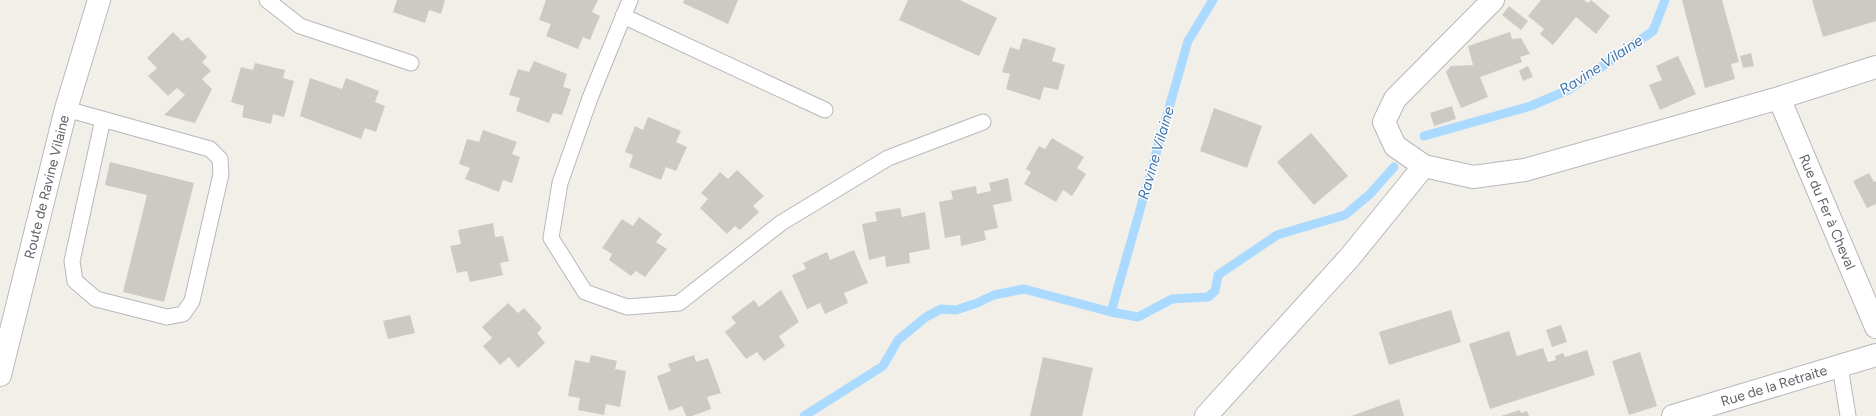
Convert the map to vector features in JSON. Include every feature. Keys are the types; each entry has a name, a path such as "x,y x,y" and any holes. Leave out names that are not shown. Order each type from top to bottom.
{"street":[{"name":"Route de Ravine Vilaine","path":"0,375 4,342 66,109 99,0"},
{"path":"1493,0 1395,99 1384,122 1394,146 1424,166 1473,178 1525,170 1779,98 1876,67"},
{"name":"Rue du Fer à Cheval","path":"1779,98 1876,327"},
{"path":"1206,416 1350,257 1424,166"},
{"name":"Rue de la Retraite","path":"1673,416 1876,355"}],"lane":[{"path":"267,0 300,26 411,63"},
{"path":"630,0 590,98 560,183 551,238 585,292 627,308 679,303 781,223 888,158 983,122"},
{"path":"623,16 825,110"},
{"path":"66,109 103,119 210,149 220,160 221,174 192,301 183,314 167,317 96,299 76,281 72,261 103,119"},
{"path":"1840,366 1848,416"}],"building":[{"path":"397,0 445,0 441,14 429,10 425,23 393,12"},
{"path":"546,0 598,0 592,12 600,16 590,40 583,37 578,49 546,36 551,24 539,20"},
{"path":"684,0 738,0 728,24 683,3"},
{"path":"908,0 960,0 997,18 979,56 899,20"},
{"path":"1541,0 1584,0 1588,3 1591,0 1610,16 1596,34 1576,17 1553,45 1540,34 1544,29 1528,16"},
{"path":"1682,0 1722,0 1739,62 1731,64 1735,79 1705,88"},
{"path":"1812,0 1876,0 1876,21 1823,37"},
{"path":"1509,6 1528,21 1521,30 1502,15"},
{"path":"173,32 182,41 188,37 207,57 202,62 211,71 202,79 212,89 195,123 164,115 185,95 177,88 168,96 148,76 157,68 147,58"},
{"path":"1510,32 1512,39 1521,38 1530,54 1520,57 1522,62 1480,77 1488,97 1461,108 1446,72 1451,66 1473,65 1468,46"},
{"path":"1023,38 1056,48 1052,61 1065,65 1058,90 1044,87 1040,100 1006,89 1010,74 1002,72 1010,47 1019,50"},
{"path":"1751,53 1754,66 1743,68 1740,56"},
{"path":"1678,56 1696,94 1660,110 1649,85 1662,80 1656,66"},
{"path":"534,61 567,74 563,87 571,89 562,115 553,113 549,123 516,111 520,98 509,95 518,69 529,72"},
{"path":"255,63 285,70 283,78 294,81 284,117 273,114 271,124 242,117 244,106 231,102 241,67 253,70"},
{"path":"1528,66 1533,77 1523,81 1519,71"},
{"path":"310,78 342,89 346,78 379,91 375,102 385,106 376,132 365,128 361,139 300,116"},
{"path":"1452,106 1456,119 1434,126 1430,113"},
{"path":"1214,108 1262,126 1247,168 1200,151"},
{"path":"648,117 681,131 676,142 687,147 676,171 666,167 661,180 629,167 633,155 625,152 635,126 643,130"},
{"path":"483,130 517,142 512,154 520,157 512,183 503,180 499,192 465,179 470,168 459,164 467,139 479,142"},
{"path":"1311,133 1348,176 1314,205 1277,162"},
{"path":"1052,138 1084,157 1077,168 1086,174 1072,196 1063,190 1056,202 1024,184 1031,172 1026,169 1039,146 1045,149"},
{"path":"110,162 194,183 164,302 123,292 147,195 105,185"},
{"path":"737,170 764,196 753,206 759,212 740,230 735,226 727,234 700,208 708,199 701,193 720,172 728,179"},
{"path":"1869,173 1874,182 1876,181 1876,204 1867,208 1853,181"},
{"path":"1008,178 1012,201 993,205 998,228 984,231 986,240 961,246 960,235 945,238 939,202 953,199 951,191 976,186 977,194 991,191 989,183"},
{"path":"900,208 902,217 925,212 930,249 909,253 910,263 886,267 885,256 869,260 862,224 877,221 875,212"},
{"path":"639,217 662,234 656,242 667,249 645,277 636,271 631,276 609,260 612,254 602,248 622,219 633,226"},
{"path":"493,223 495,237 503,236 509,261 500,263 503,275 470,282 467,271 457,273 450,246 461,244 458,230"},
{"path":"854,250 868,283 844,293 848,303 825,314 820,303 807,309 792,275 806,269 803,263 827,252 830,260"},
{"path":"781,290 799,322 779,336 785,346 764,361 757,352 746,359 725,332 736,323 731,317 754,300 759,307"},
{"path":"508,303 518,313 524,308 542,328 537,333 545,343 518,368 509,357 500,365 483,346 492,338 482,327"},
{"path":"1451,310 1461,342 1389,365 1379,332"},
{"path":"410,315 415,333 388,339 383,321"},
{"path":"1561,325 1567,342 1552,347 1546,330"},
{"path":"1509,331 1517,356 1543,348 1548,362 1556,360 1555,356 1563,353 1565,357 1587,350 1595,375 1490,409 1469,344"},
{"path":"1640,352 1657,406 1629,415 1612,361"},
{"path":"591,355 617,361 615,369 626,371 620,407 606,404 604,415 578,410 580,398 568,396 575,360 589,363"},
{"path":"694,355 696,362 708,358 721,393 707,397 711,409 692,416 686,416 682,406 669,411 657,376 671,371 668,364"},
{"path":"1043,357 1093,368 1082,416 1030,416"},
{"path":"1399,399 1404,416 1351,416"},
{"path":"1520,410 1521,413 1527,411 1529,416 1501,416"}],"waterway":[{"name":"Ravine Vilaine","path":"804,416 883,366 898,340 926,317 941,309 956,310 994,295 1024,289 1111,312 1188,41 1213,0"},
{"name":"Ravine Vilaine","path":"1424,136 1531,106 1568,90 1653,31 1665,0"},
{"name":"Ravine Vilaine","path":"1111,312 1138,317 1172,299 1208,297 1215,291 1218,275 1277,235 1345,215 1370,194 1394,167"}]}
